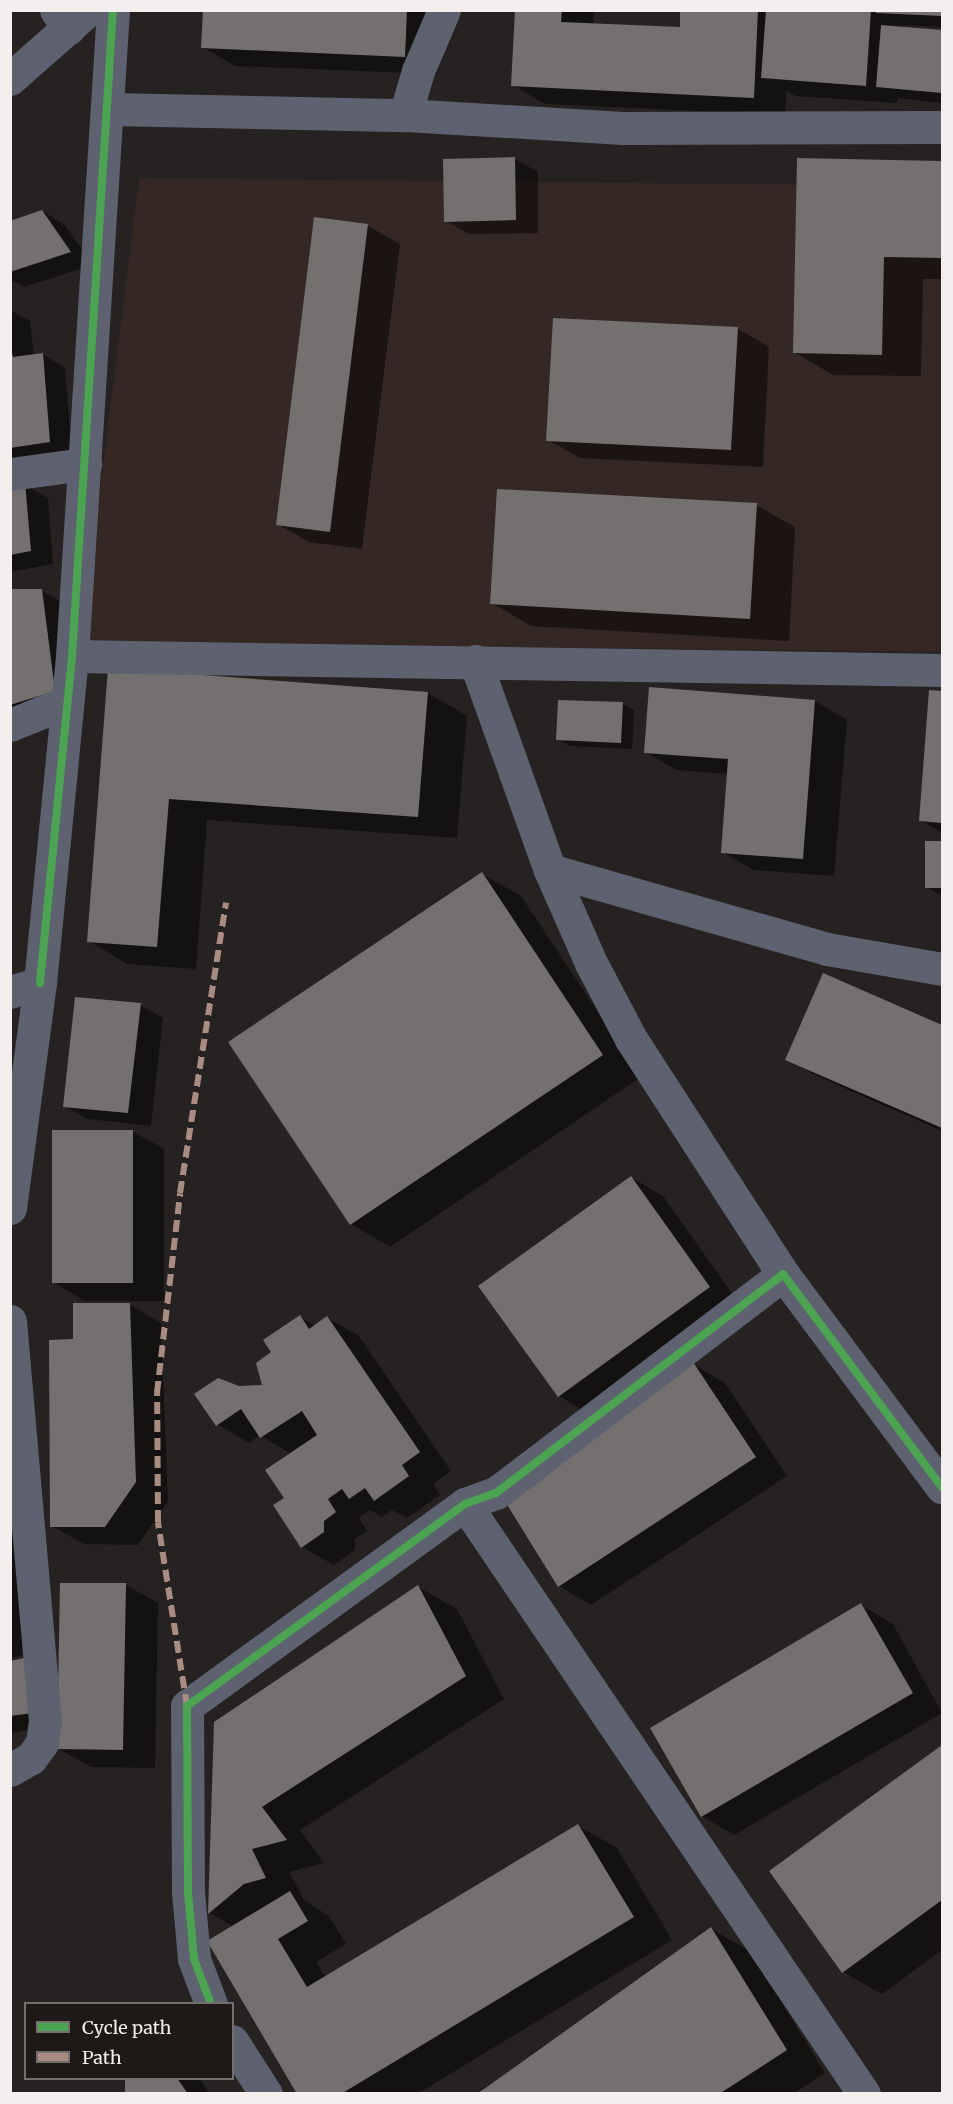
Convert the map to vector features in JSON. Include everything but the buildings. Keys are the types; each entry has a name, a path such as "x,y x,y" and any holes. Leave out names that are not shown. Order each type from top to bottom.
{"street":[{"path":"10,1208 25,987 72,656 109,109 113,10"},
{"path":"405,115 418,70 444,10"},
{"path":"10,79 71,16"},
{"path":"109,109 405,115 623,128 942,127"},
{"path":"10,474 85,464"},
{"path":"72,656 942,670"},
{"path":"475,661 549,870 591,963 631,1039 783,1274 942,1486"},
{"path":"10,725 67,702"},
{"path":"549,870 827,949 942,969"},
{"path":"210,2002 194,1959 189,1903 186,1706 465,1504 496,1493 783,1274"},
{"path":"10,1321 45,1721 42,1743 31,1758 10,1770"},
{"path":"465,1504 864,2094"},
{"path":"234,2044 266,2094"}],"shaded area":[{"path":"139,178 942,186 942,652 81,642"}],"marked path":[{"path":"187,1706 158,1522 157,1393 180,1193 226,903"}],"cycle path":[{"path":"40,983 72,656 113,10"},
{"path":"210,2002 194,1959 188,1892 187,1706 465,1504 496,1493 783,1274 942,1487"}]}
